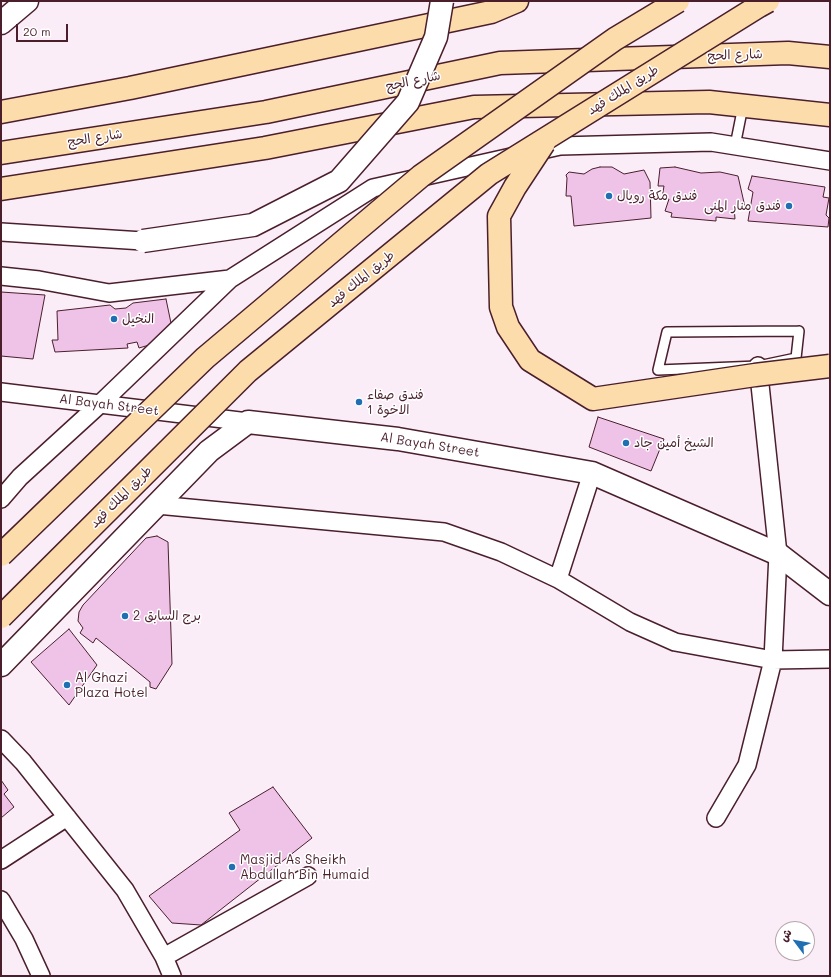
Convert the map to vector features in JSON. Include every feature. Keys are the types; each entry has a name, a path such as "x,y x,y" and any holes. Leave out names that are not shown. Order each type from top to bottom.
{"main road":[{"path":"1,112 130,88 491,12 517,1"},
{"path":"1,556 205,358 421,176 615,39 678,1"},
{"name":"طريق الملك فهد","path":"1,618 248,371 489,174 768,1"},
{"name":"شارع الحج","path":"1,153 266,112 500,64 788,53 830,57"},
{"path":"1,189 266,148 474,107 709,102 830,115"},
{"path":"548,137 515,187 499,216 502,307 508,327 530,360 593,399 755,375 830,366"},
{"path":"1,145 56,144"}],"street":[{"path":"1,23 27,1"},
{"path":"1,232 143,241 253,226 339,181 408,102 436,37 442,1"},
{"path":"1,499 20,477 100,404 230,279 373,188 560,146 711,142 830,162"},
{"path":"1,276 39,280 109,293 230,279"},
{"path":"716,818 747,765 773,660 778,554 758,366"},
{"name":"Al Bayah Street","path":"1,392 398,439 592,473 778,554 830,594"},
{"path":"1,665 209,451 248,422"},
{"path":"558,579 592,473"},
{"path":"157,505 444,532 501,552 558,579 630,622 675,642 773,660 830,659"},
{"path":"1,739 22,762 125,890 164,957 172,976"},
{"path":"1,860 67,817"},
{"path":"164,957 308,876"},
{"path":"1,900 24,939 41,976"}],"lane":[{"path":"735,146 743,105"},
{"path":"799,331 796,358 758,366 658,370 667,332 799,331"}],"building":[{"name":"فندق مكة رويال","path":"612,167 624,174 644,170 650,182 651,218 574,226 571,196 566,196 566,175 569,172 584,174 592,169"},
{"path":"675,167 701,173 720,172 738,176 745,207 734,207 735,219 716,217 716,221 671,217 672,213 665,211 669,199 662,198 664,186 658,186 660,168"},
{"name":"فندق منار المنى","path":"752,176 825,187 823,197 829,198 826,215 829,218 828,227 748,221 753,192 748,189"},
{"path":"1,292 45,295 33,359 1,356"},
{"name":"النخيل","path":"166,299 172,328 156,343 139,348 137,342 127,344 128,348 55,352 52,340 58,340 57,311 110,305 115,309 126,308 133,303"},
{"name":"الشيخ أمين جاد","path":"598,417 664,439 651,471 589,447"},
{"name":"برج السابق 2","path":"157,536 168,542 172,664 156,689 150,687 150,682 96,638 93,643 80,633 83,628 78,621 79,612 83,605 146,538"},
{"name":"Al Ghazi Plaza Hotel","path":"69,629 97,665 69,705 31,662"},
{"path":"1,780 8,790 4,794 14,807 1,818"},
{"name":"Masjid As Sheikh Abdullah Bin Humaid","path":"273,787 312,838 201,925 172,923 149,896 240,830 229,813"}],"place":[{"name":"فندق مكة رويال","path":"609,196"},
{"name":"فندق منار المنى","path":"789,206"},
{"name":"النخيل","path":"114,319"},
{"name":"فندق صفاء الاخوة 1","path":"359,402"},
{"name":"الشيخ أمين جاد","path":"626,443"},
{"name":"برج السابق 2","path":"125,616"},
{"name":"Al Ghazi Plaza Hotel","path":"67,685"},
{"name":"Masjid As Sheikh Abdullah Bin Humaid","path":"232,867"}]}
